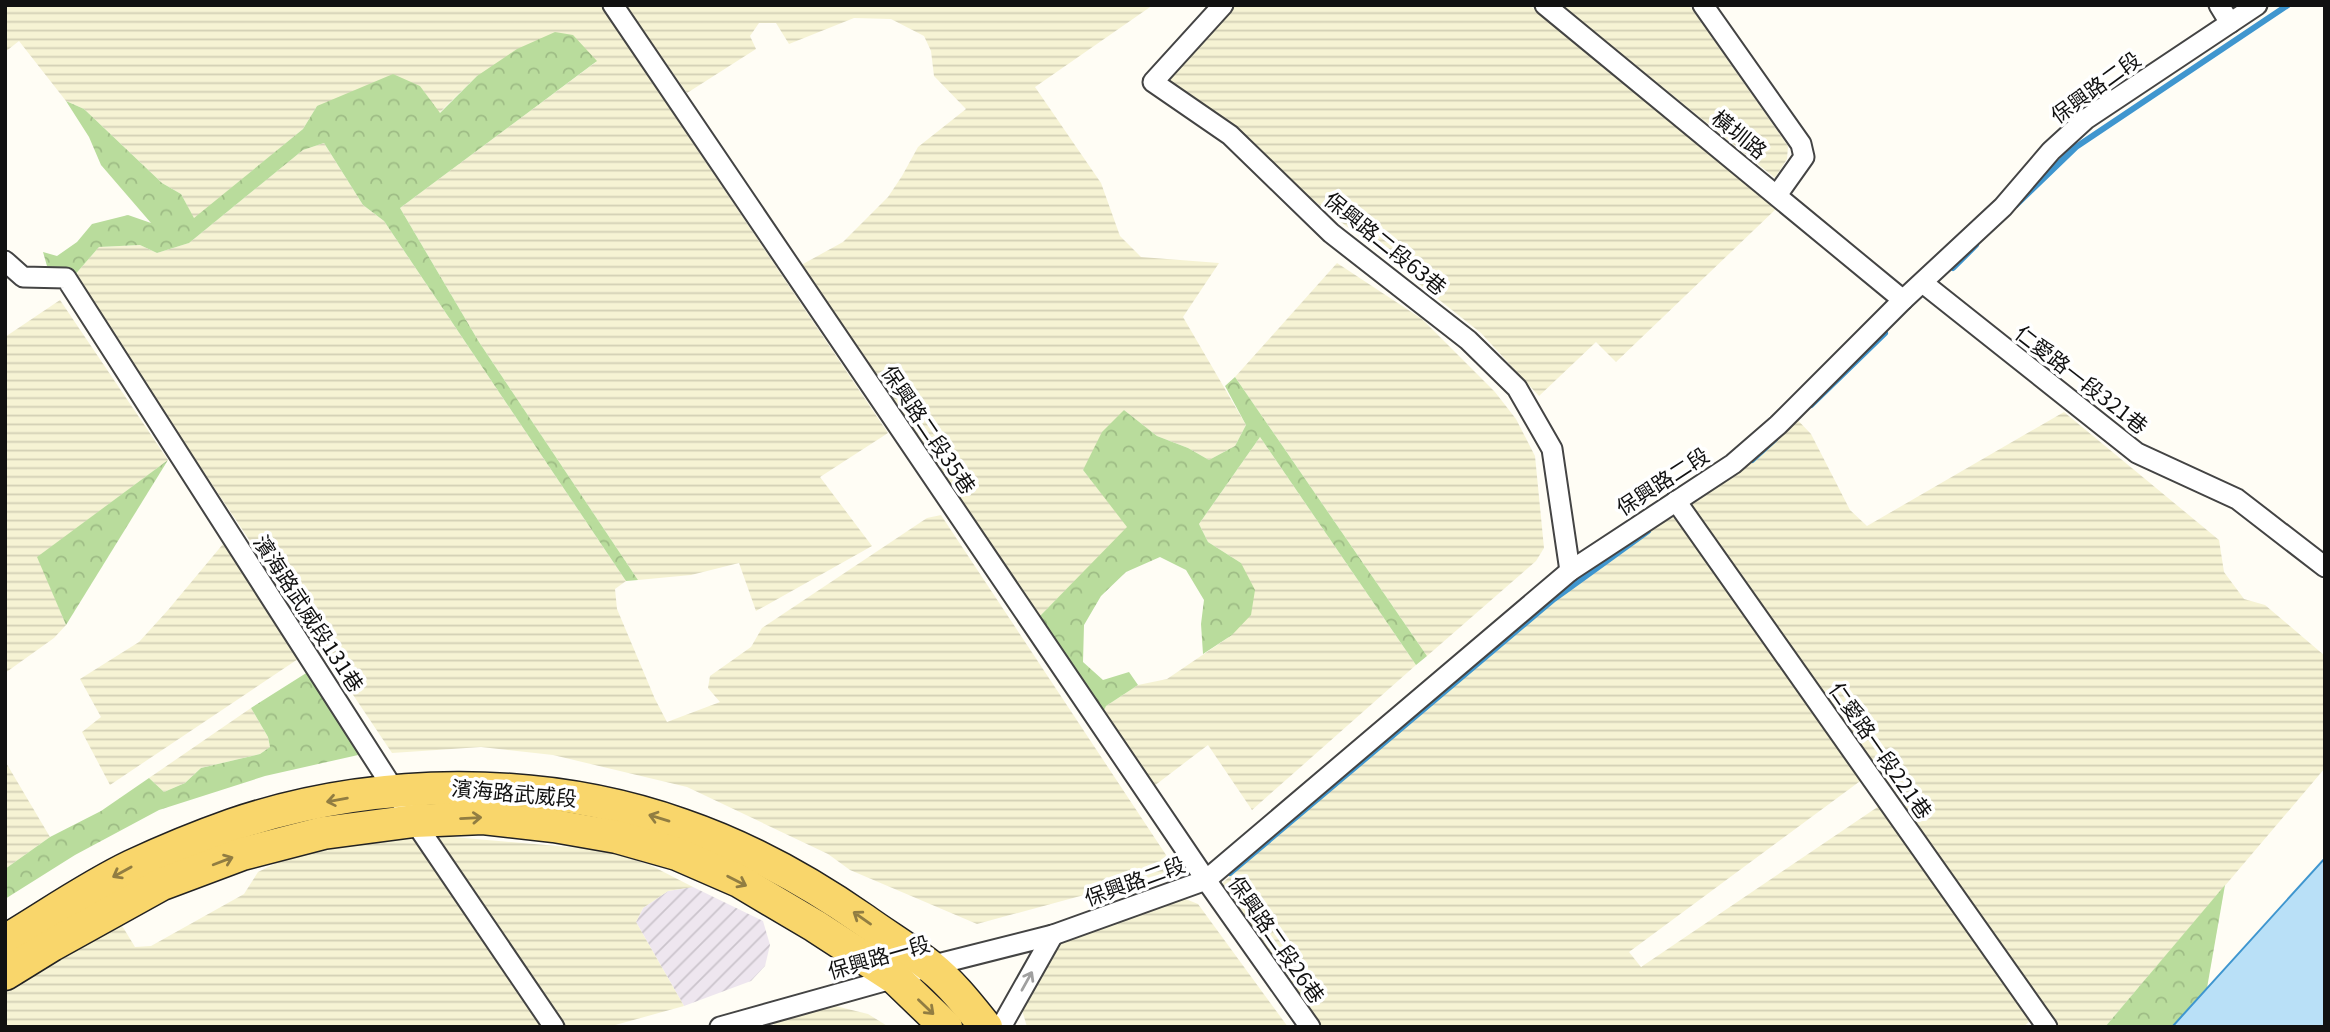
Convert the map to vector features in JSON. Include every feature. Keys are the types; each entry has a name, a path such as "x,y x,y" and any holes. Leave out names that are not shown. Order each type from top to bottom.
{"main road":[{"name":"濱海路武威段","path":"5,941 130,867 235,824 331,800 395,791 438,788 537,793 634,810 728,843 829,896 930,966 951,985 986,1027"},
{"name":"濱海路武威段","path":"5,974 162,884 243,854 323,833 414,821 483,818 617,836 677,854 739,881 816,926 895,978 946,1027"}],"street":[{"name":"保興路二段35巷","path":"613,5 1206,880"},
{"name":"保興路二段63巷","path":"1223,5 1153,82 1230,135 1331,233 1468,340 1517,388 1552,449 1570,571"},
{"name":"橫圳路","path":"1545,5 1903,300"},
{"path":"1703,5 1801,144 1804,157 1777,195"},
{"path":"2219,5 2230,23"},
{"name":"保興路二段","path":"1053,936 1206,880 1570,571 1733,464 1778,425 1903,300 2003,207 2051,151 2086,119 2257,5"},
{"name":"濱海路武威段131巷","path":"5,261 23,277 66,278 414,821 554,1027"},
{"name":"仁愛路一段321巷","path":"1923,283 2137,453 2237,499 2325,567"},
{"name":"仁愛路一段221巷","path":"1676,501 2047,1027"},
{"name":"保興路二段26巷","path":"1206,880 1310,1027"},
{"path":"1001,1027 1053,936"},
{"name":"保興路一段","path":"726,1026 930,966 1053,936"}],"shaded area":[{"path":"5,5 600,5 888,433 820,477 872,546 756,611 739,563 691,575 638,580 479,342 400,208 596,62 477,76 439,113 420,86 317,106 303,129 194,219 181,194 162,183 84,109 66,101 19,41 5,52"},
{"path":"625,5 1153,5 1035,87 1101,183 1120,236 1141,257 1219,263 1183,317 1246,425 1235,446 1209,460 1157,436 1124,410 1083,470 1128,527 1040,616 804,285 803,264 843,242 888,197 918,147 966,109 934,76 931,51 924,36 891,19 854,18 789,44 776,23 759,23 750,36 756,49 687,93"},
{"path":"1232,5 1529,5 1777,208 1616,362 1596,342 1539,396 1481,333 1163,81"},
{"path":"1561,5 1689,5 1788,146 1787,159 1775,178"},
{"path":"324,143 363,205 384,221 626,581 615,589 617,609 667,722 720,702 708,688 710,676 751,647 762,628 927,518 941,515 1176,870 977,924 850,870 828,854 687,787 553,755 481,747 392,753 73,277 99,247 140,245 157,253 189,243 303,150"},
{"path":"1337,263 1422,319 1495,392 1516,419 1535,456 1544,548 1536,561 1427,656 1235,377"},
{"path":"60,300 168,460 38,557 66,625 54,638 5,673 5,337"},
{"path":"1789,411 1811,434 1850,510 1867,526 2064,412 2219,540 2224,572 2244,599 2265,605 2325,656 2325,768 2105,1027 2058,1027 1690,503 1689,495 1733,476 1756,453"},
{"path":"1260,437 1416,665 1252,810 1208,745 1154,786 1101,717 1106,706 1138,685 1167,679 1232,635 1241,563 1208,542 1199,524"},
{"path":"1674,509 1867,776 1629,952 1641,967 1882,804 2030,1021 2023,1027 1318,1027 1218,887 1452,677 1631,533"},
{"path":"223,544 301,657 110,785 82,732 101,717 80,679 139,642"},
{"path":"251,708 268,737 270,747 260,754 201,768 185,783 164,792 149,778"},
{"path":"5,761 50,837 5,869"},
{"path":"430,835 604,850 650,865 693,887 668,891 643,908 636,922 684,1006 608,1027 5,1027 5,993 121,924 135,947 151,946 244,894 258,872 303,850"},
{"path":"693,887 763,921 770,945 765,966 751,981 684,1006 636,922 643,908 668,891"},
{"path":"1183,898 1198,904 1288,1027 1027,1027 1020,1003 1046,945 1068,931"},
{"path":"811,1000 868,1014 889,1027 774,1027 773,1009"}],"green space":[{"path":"555,32 573,35 597,61 400,208 479,342 638,580 626,581 384,221 363,205 324,143 303,150 189,243 157,253 140,245 99,247 73,277 49,273 43,252 57,256 77,242 92,224 128,215 151,223 101,165 89,137 66,101 84,109 162,183 181,194 194,218 303,129 317,106 393,74 420,86 440,113 477,76 517,49"},
{"path":"1235,377 1427,656 1416,665 1260,437 1199,524 1208,542 1241,563 1255,590 1251,615 1232,635 1203,654 1201,624 1204,600 1186,570 1160,557 1126,572 1101,596 1084,625 1083,662 1103,680 1129,672 1138,685 1106,706 1101,717 1047,632 1040,616 1127,527 1083,470 1102,432 1124,410 1157,436 1209,460 1235,446 1246,425 1225,386"},
{"path":"168,460 66,625 37,557"},
{"path":"311,670 367,753 265,776 159,810 75,855 5,899 5,869 50,837 101,811 149,778 164,792 185,783 201,768 260,754 270,747 268,737 251,708"},
{"path":"2225,885 2207,988 2172,1027 2105,1027"}],"water":[{"path":"2325,858 2325,1027 2172,1027"}],"waterway":[{"path":"2016,205 2076,147 2288,5"},
{"path":"1953,268 1976,245"},
{"path":"1811,405 1885,333"},
{"path":"1752,460 1775,439"},
{"path":"1230,873 1554,599 1648,531"}]}
